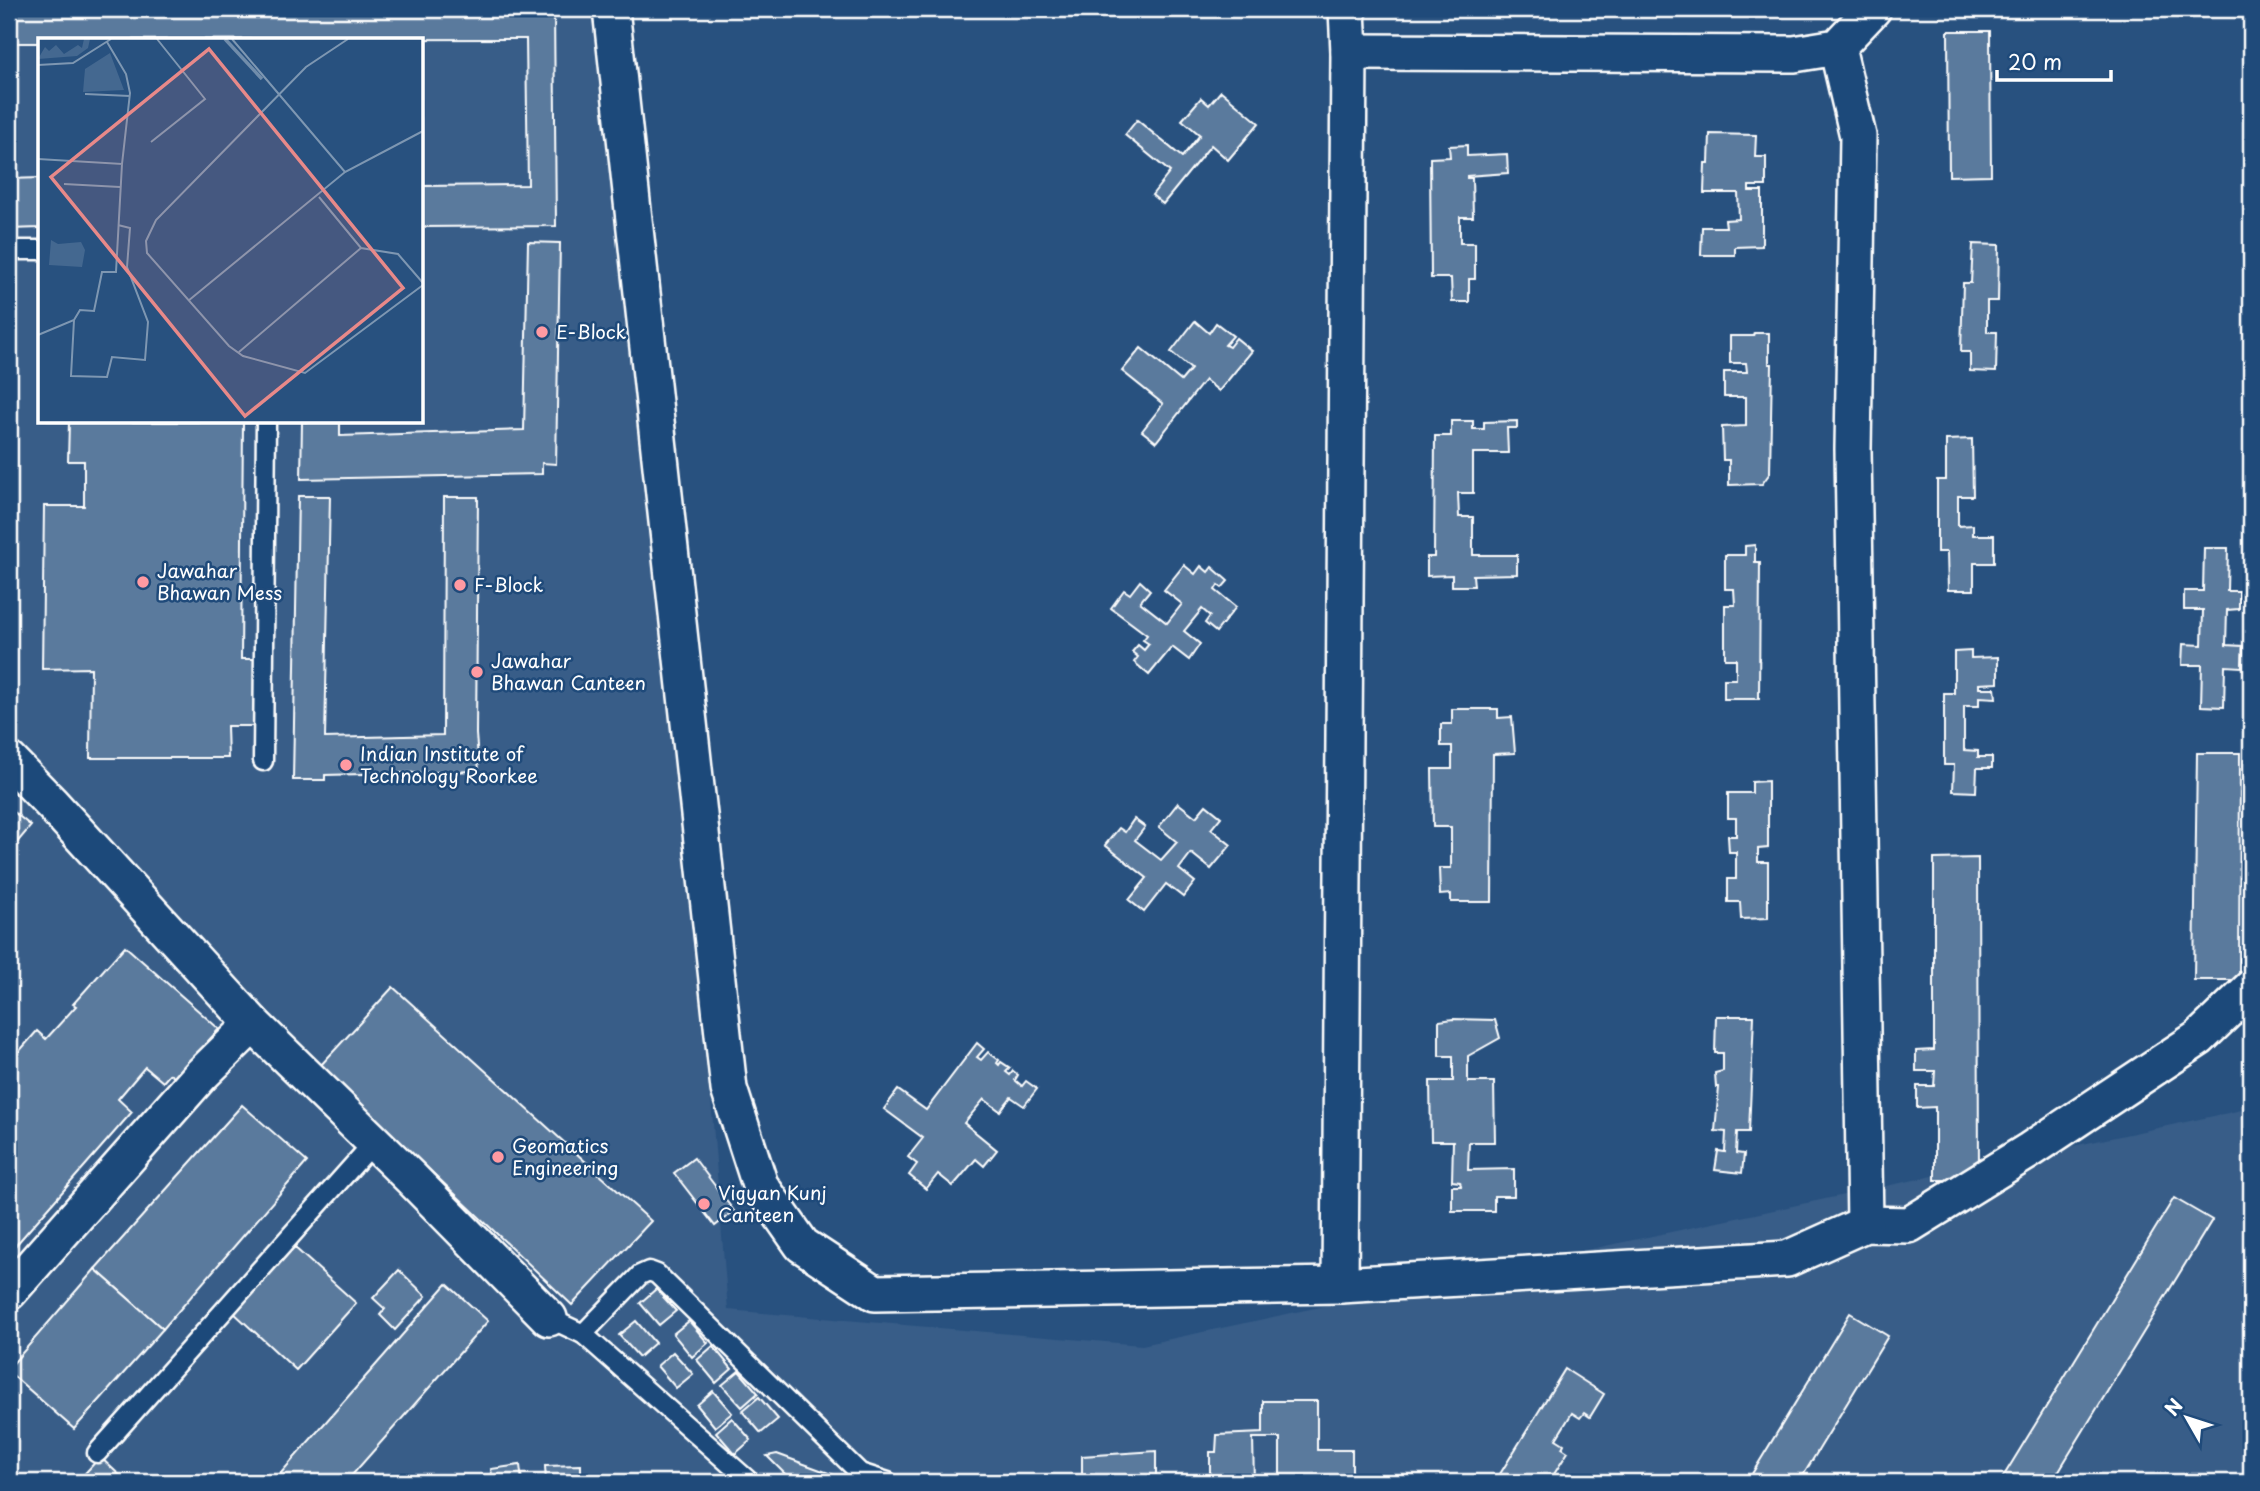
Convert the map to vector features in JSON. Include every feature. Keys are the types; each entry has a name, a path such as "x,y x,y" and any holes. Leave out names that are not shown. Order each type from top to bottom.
{"street":[{"path":"611,9 729,1088 760,1185 802,1245 875,1293 1340,1285 1787,1259 1865,1224 1909,1225 2030,1150 2199,1038 2251,988"},
{"path":"1340,1285 1349,52 1347,9"},
{"path":"1349,52 1794,54 1837,47 1872,9"},
{"path":"1837,47 1858,136 1853,449 1865,1224"},
{"path":"9,760 253,1024 374,1141 549,1318"},
{"path":"9,1292 201,1075 253,1024"}],"lane":[{"path":"9,250 38,250"},
{"path":"263,761 266,424"},
{"path":"97,1452 374,1141"},
{"path":"583,1334 640,1275 649,1272 656,1274 860,1473 888,1482"},
{"path":"549,1318 583,1334 750,1482"}],"shaded area":[{"name":"Indian Institute of Technology Roorkee","path":"9,9 623,9 728,1310 1142,1345 2251,1108 2251,1482 9,1482"}],"building":[{"path":"9,9 554,9 556,226 424,227 424,186 528,185 526,39 38,38 38,43 9,43"},
{"path":"1948,31 1990,31 1991,175 1949,176"},
{"path":"1221,91 1259,123 1228,160 1211,145 1163,204 1152,195 1170,172 1125,135 1137,120 1182,157 1200,135 1182,120 1201,98 1209,105"},
{"path":"1710,134 1756,135 1755,157 1766,157 1766,186 1749,186 1749,191 1762,191 1762,246 1735,247 1735,255 1701,255 1702,227 1726,227 1725,220 1739,219 1738,193 1704,193"},
{"path":"1467,145 1467,156 1507,154 1508,173 1467,176 1472,178 1473,217 1460,217 1460,243 1475,243 1475,279 1469,279 1469,302 1452,302 1451,278 1431,278 1430,158 1450,157 1449,146"},
{"path":"38,178 38,228 9,229 9,179"},
{"name":"E-Block","path":"528,242 560,243 556,464 542,463 542,474 301,479 302,424 340,424 340,436 524,430"},
{"path":"1973,244 1999,245 1998,301 1987,301 1987,332 1997,332 1996,372 1970,371 1970,352 1961,352 1963,283 1971,283"},
{"path":"1195,321 1209,333 1216,323 1233,336 1225,345 1229,347 1236,338 1252,351 1219,391 1205,380 1156,442 1142,431 1163,404 1122,371 1141,348 1181,381 1191,369 1171,352"},
{"path":"1754,333 1769,333 1769,364 1772,364 1770,473 1762,484 1729,485 1729,460 1723,460 1722,427 1746,426 1746,397 1724,397 1724,372 1747,372 1746,363 1730,363 1730,336 1753,336"},
{"path":"1451,421 1473,421 1473,429 1484,429 1484,422 1517,421 1517,428 1507,428 1508,453 1473,453 1473,493 1458,493 1459,517 1473,517 1473,555 1517,555 1517,574 1473,575 1474,586 1452,586 1452,575 1427,576 1427,557 1434,557 1435,436 1451,436"},
{"name":"Jawahar Bhawan Mess","path":"69,424 243,424 241,659 256,659 256,726 227,726 228,758 90,758 91,668 42,669 44,506 84,506 84,461 68,461"},
{"path":"1972,439 1973,496 1958,496 1958,526 1973,525 1973,535 1994,535 1994,563 1974,563 1974,590 1948,590 1947,552 1937,552 1937,480 1946,480 1946,440"},
{"name":"F-Block","path":"298,496 330,496 325,738 443,735 444,497 478,497 476,734 479,771 325,775 325,780 293,780"},
{"path":"1755,545 1755,562 1760,562 1759,699 1724,699 1724,679 1736,679 1736,659 1725,659 1725,605 1735,605 1734,589 1725,589 1725,555 1745,555 1745,546"},
{"path":"2204,548 2228,548 2227,591 2239,591 2239,609 2227,610 2226,645 2243,646 2242,667 2225,666 2224,707 2201,706 2202,665 2182,665 2183,644 2202,645 2203,610 2184,610 2184,591 2203,591"},
{"path":"1184,565 1195,574 1201,566 1208,572 1212,567 1228,581 1222,588 1218,585 1215,590 1236,607 1216,632 1205,623 1210,616 1202,609 1184,631 1200,644 1189,660 1172,647 1149,675 1134,662 1138,657 1132,652 1138,645 1144,650 1149,644 1143,640 1147,635 1111,608 1124,590 1130,594 1140,581 1150,590 1140,602 1167,623 1182,604 1164,590"},
{"path":"1971,651 1971,658 1998,657 1998,683 1979,684 1979,688 1995,688 1996,698 1979,697 1979,706 1964,706 1964,750 1978,751 1978,757 1992,757 1992,768 1977,768 1976,792 1953,791 1954,765 1944,765 1944,693 1954,693 1954,652"},
{"path":"1452,709 1498,709 1498,718 1512,717 1515,753 1493,754 1492,902 1451,902 1451,894 1440,895 1439,868 1451,868 1451,827 1433,827 1432,769 1452,769 1452,746 1441,746 1441,724 1452,724"},
{"path":"2197,753 2240,753 2239,980 2194,980"},
{"path":"1768,781 1768,848 1758,849 1758,862 1768,862 1768,918 1741,919 1740,902 1728,902 1728,879 1736,879 1736,852 1729,852 1728,836 1736,836 1736,818 1728,818 1728,793 1752,793 1752,782"},
{"path":"1178,803 1196,817 1206,805 1221,817 1211,829 1231,845 1211,869 1191,853 1179,869 1195,882 1183,897 1166,884 1144,912 1129,900 1147,878 1105,845 1119,828 1125,832 1134,819 1145,827 1135,840 1161,860 1177,842 1159,827"},
{"path":"9,808 31,826 9,852"},
{"path":"1978,858 1979,1180 1935,1180 1935,1107 1917,1108 1917,1086 1934,1086 1935,1071 1916,1071 1916,1051 1934,1050 1934,859"},
{"path":"125,946 219,1029 175,1078 170,1074 163,1082 145,1067 118,1099 132,1112 9,1253 9,1063 37,1031 46,1039"},
{"name":"Geomatics Engineering","path":"393,987 651,1221 572,1305 320,1066"},
{"path":"1716,1016 1754,1016 1749,1132 1737,1132 1736,1153 1744,1154 1742,1173 1715,1170 1718,1151 1725,1152 1726,1132 1715,1131 1719,1087 1716,1087 1715,1073 1723,1071 1723,1053 1715,1053"},
{"path":"1495,1020 1500,1038 1468,1056 1468,1082 1494,1082 1495,1142 1469,1142 1468,1170 1514,1169 1514,1196 1494,1196 1494,1211 1452,1211 1452,1186 1461,1186 1460,1182 1452,1181 1453,1141 1431,1141 1430,1081 1453,1081 1453,1056 1439,1056 1439,1021"},
{"path":"977,1043 984,1049 977,1057 981,1060 988,1052 999,1060 999,1065 1001,1062 1010,1068 1006,1072 1010,1075 1013,1071 1018,1075 1015,1080 1022,1086 1026,1081 1037,1089 1024,1106 1011,1097 1000,1111 984,1099 964,1123 997,1150 984,1166 976,1159 953,1186 938,1174 926,1189 909,1175 917,1164 908,1157 923,1138 884,1109 898,1090 926,1110"},
{"path":"242,1105 307,1162 163,1329 95,1269"},
{"path":"694,1158 734,1211 715,1226 674,1173"},
{"path":"2174,1198 2212,1220 2052,1482 2000,1482"},
{"path":"293,1246 356,1303 296,1370 233,1312"},
{"path":"95,1269 163,1329 74,1429 9,1372 9,1368"},
{"path":"399,1270 426,1296 395,1330 380,1315 385,1309 373,1298"},
{"path":"447,1284 488,1321 346,1482 273,1482"},
{"path":"656,1289 676,1311 659,1325 640,1303"},
{"path":"1850,1313 1888,1336 1799,1482 1747,1482"},
{"path":"636,1321 655,1343 639,1357 619,1335"},
{"path":"689,1321 708,1343 692,1357 673,1334"},
{"path":"713,1346 732,1369 716,1383 697,1360"},
{"path":"673,1352 693,1374 676,1388 657,1366"},
{"path":"1565,1369 1604,1394 1590,1417 1584,1413 1580,1418 1572,1413 1556,1439 1564,1444 1562,1448 1568,1452 1549,1482 1495,1482"},
{"path":"739,1371 758,1393 742,1407 722,1385"},
{"path":"713,1391 732,1413 715,1427 697,1405"},
{"path":"759,1397 778,1419 761,1433 742,1411"},
{"path":"1263,1401 1317,1401 1317,1450 1352,1450 1352,1482 1280,1482 1280,1438 1253,1438 1254,1482 1210,1482 1210,1452 1216,1452 1217,1435 1263,1433"},
{"path":"732,1418 751,1440 735,1454 716,1432"},
{"path":"1156,1451 1156,1482 1082,1482 1082,1456"},
{"path":"777,1454 853,1482 793,1482 767,1456"},
{"path":"100,1457 127,1482 77,1482"},
{"path":"520,1465 522,1482 493,1482 491,1469"},
{"path":"581,1465 581,1482 546,1482 545,1466"}],"place":[{"name":"E-Block","path":"542,332"},
{"name":"Jawahar Bhawan Mess","path":"143,582"},
{"name":"F-Block","path":"460,585"},
{"name":"Jawahar Bhawan Canteen","path":"477,672"},
{"name":"Indian Institute of Technology Roorkee","path":"346,765"},
{"name":"Geomatics Engineering","path":"498,1157"},
{"name":"Vigyan Kunj Canteen","path":"704,1204"}]}
